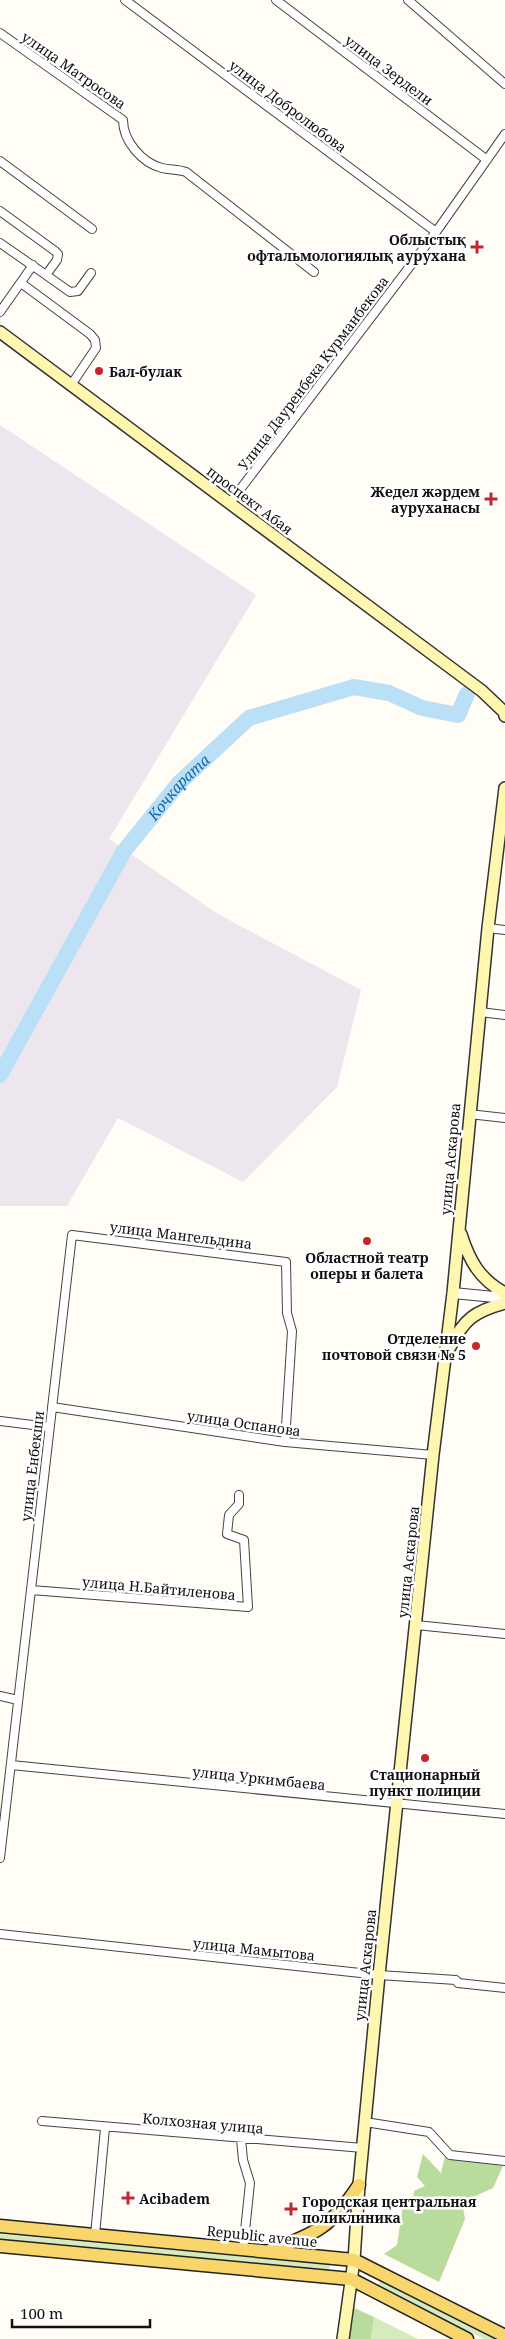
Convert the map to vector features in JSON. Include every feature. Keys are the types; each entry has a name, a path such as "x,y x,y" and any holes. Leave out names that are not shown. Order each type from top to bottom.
{"main road":[{"name":"проспект Абая","path":"0,332 482,691 504,712 505,716"},
{"name":"улица Аскарова","path":"343,2339 354,2260 379,1975 433,1456 453,1293 488,928 502,837 505,788"},
{"path":"459,1228 466,1252 474,1266 494,1287 505,1293"},
{"path":"446,1355 463,1324 476,1313 505,1303"},
{"path":"267,2252 315,2233 331,2222 344,2208 359,2186"},
{"name":"Republic avenue","path":"0,2226 354,2260 505,2336"},
{"path":"0,2246 351,2279 468,2339"}],"street":[{"name":"улица Добролюбова","path":"125,0 436,232"},
{"name":"улица Зердели","path":"276,0 487,160"},
{"path":"408,0 505,84"},
{"name":"улица Матросова","path":"0,33 123,120 123,129 126,136 137,152 150,163 163,168 186,172 314,272"},
{"name":"Улица Дауренбека Курманбекова","path":"230,504 436,232 505,134"},
{"path":"0,161 92,229"},
{"path":"0,211 58,254 57,260 46,275"},
{"path":"0,243 70,292 74,293 91,273"},
{"path":"0,312 33,265"},
{"path":"20,283 90,334 95,340 96,348 71,385"},
{"path":"488,928 505,930"},
{"path":"480,1012 505,1015"},
{"path":"469,1114 505,1118"},
{"name":"улица Мангельдина","path":"72,1235 286,1262 287,1313 292,1331 285,1442"},
{"name":"улица Енбекши","path":"0,1858 72,1235"},
{"path":"453,1293 505,1298"},
{"name":"улица Оспанова","path":"52,1407 285,1442 433,1456"},
{"path":"0,1421 49,1427"},
{"name":"улица Н.Байтиленова","path":"31,1590 248,1607 244,1540 228,1534 229,1515 239,1504 239,1495"},
{"path":"416,1625 505,1634"},
{"path":"0,1696 18,1700"},
{"name":"улица Уркимбаева","path":"11,1765 505,1814"},
{"name":"улица Мамытова","path":"0,1934 379,1975 456,1980 458,1983 505,1988"},
{"name":"Колхозная улица","path":"42,2121 105,2128 363,2148"},
{"path":"365,2122 429,2132 450,2155 505,2161"},
{"path":"95,2235 105,2128"},
{"path":"241,2139 243,2160 250,2183 243,2250"}],"shaded area":[{"path":"0,425 256,595 109,839 218,914 361,990 337,1087 243,1182 118,1118 67,1206 0,1206"}],"green space":[{"path":"423,2154 441,2173 445,2156 503,2166 493,2188 462,2202 465,2219 439,2282 384,2254 397,2245 404,2198 413,2200 414,2191 425,2186 417,2177"},
{"path":"0,2234 330,2265 329,2270 0,2239"},
{"path":"381,2280 496,2339 484,2339 378,2285"},
{"path":"352,2307 374,2317 371,2339 348,2339"},
{"path":"374,2317 418,2339 371,2339"}],"waterway":[{"name":"Кочкарата","path":"0,1075 124,851 179,783 249,718 354,687 389,693 422,708 458,715 467,694"}],"place":[{"name":"Облыстық офтальмологиялық аурухана","path":"477,247"},
{"name":"Бал-булак","path":"99,371"},
{"name":"Жедел жәрдем ауруханасы","path":"491,499"},
{"name":"Областной театр оперы и балета","path":"367,1241"},
{"name":"Отделение почтовой связи № 5","path":"476,1346"},
{"name":"Стационарный пункт полиции","path":"425,1758"},
{"name":"Acibadem","path":"128,2198"},
{"name":"Городская центральная поликлиника","path":"291,2209"}]}
